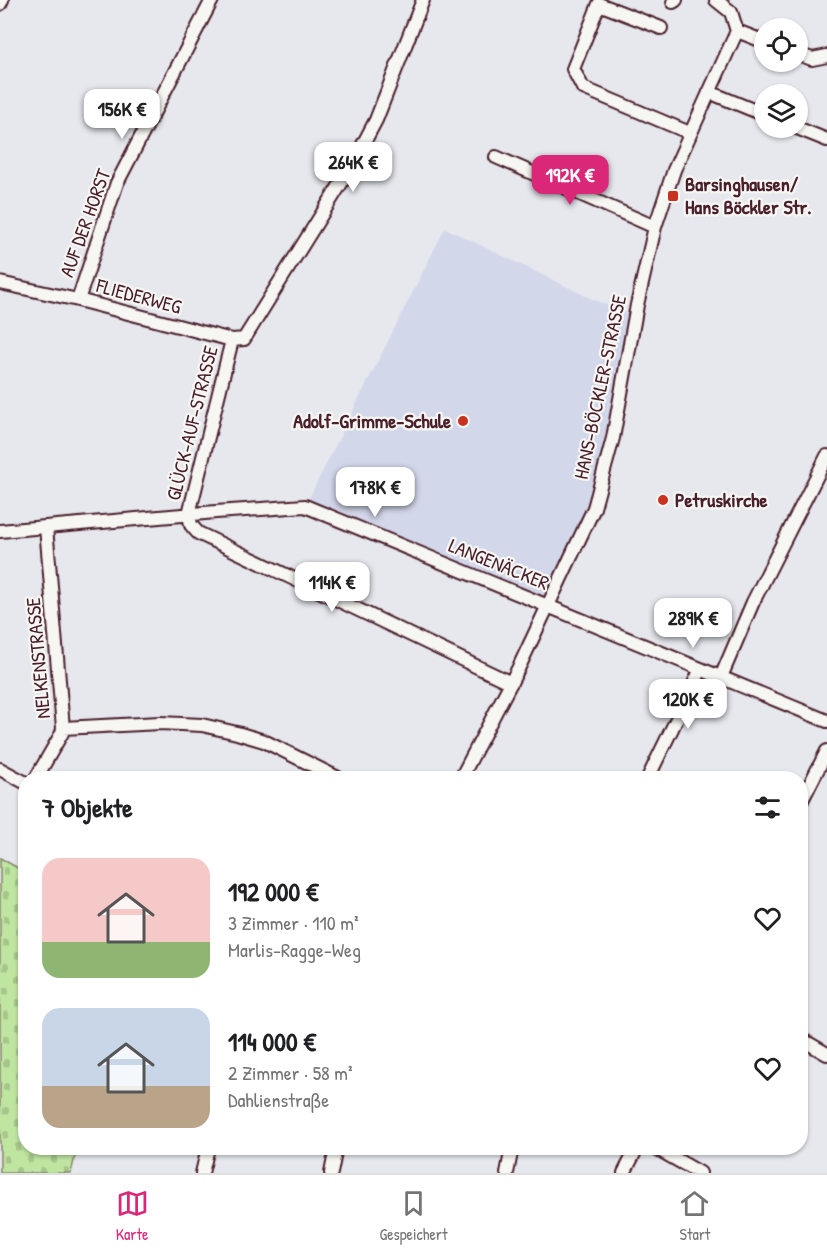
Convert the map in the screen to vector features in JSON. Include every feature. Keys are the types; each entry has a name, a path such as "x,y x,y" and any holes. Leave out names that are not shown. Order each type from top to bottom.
{"street":[{"path":"0,4 2,0"},
{"name":"AUF DER HORST","path":"78,300 117,183 212,0"},
{"name":"GLÜCK-AUF-STRASSE","path":"189,514 232,340 244,339 350,169 376,120 423,0"},
{"path":"716,0 733,6 737,31 754,38"},
{"path":"661,27 599,4 573,69 583,88 690,133"},
{"name":"HANS-BÖCKLER-STRASSE","path":"465,771 511,683 594,508 613,438 637,305 656,227 674,170 737,31"},
{"path":"808,58 827,56"},
{"path":"709,92 754,110"},
{"path":"808,132 827,140"},
{"path":"496,157 656,227"},
{"name":"FLIEDERWEG","path":"0,283 78,300 232,340"},
{"path":"721,677 753,602 827,456"},
{"name":"LANGENÄCKER","path":"0,531 305,506 827,721"},
{"path":"189,514 191,525 198,533 511,683"},
{"name":"NELKENSTRASSE","path":"40,771 63,728 46,527"},
{"path":"651,771 701,669"},
{"path":"63,728 160,723 202,725 264,741 324,771"},
{"path":"808,788 827,751"},
{"path":"0,769 18,779"},
{"path":"808,1043 827,1054"},
{"path":"202,1173 206,1155"},
{"path":"331,1173 335,1155"},
{"path":"507,1173 511,1155"},
{"path":"624,1173 633,1155"},
{"path":"668,1155 700,1173"}],"shaded area":[{"name":"Adolf-Grimme-Schule","path":"445,228 592,299 635,317 594,508 547,605 305,506"}],"green space":[{"path":"0,858 18,868 18,1155 75,1155 71,1173 0,1173"}],"place":[{"name":"Barsinghausen/ Hans Böckler Str.","path":"673,196"},
{"name":"Adolf-Grimme-Schule","path":"463,421"},
{"name":"Petruskirche","path":"663,500"}]}
